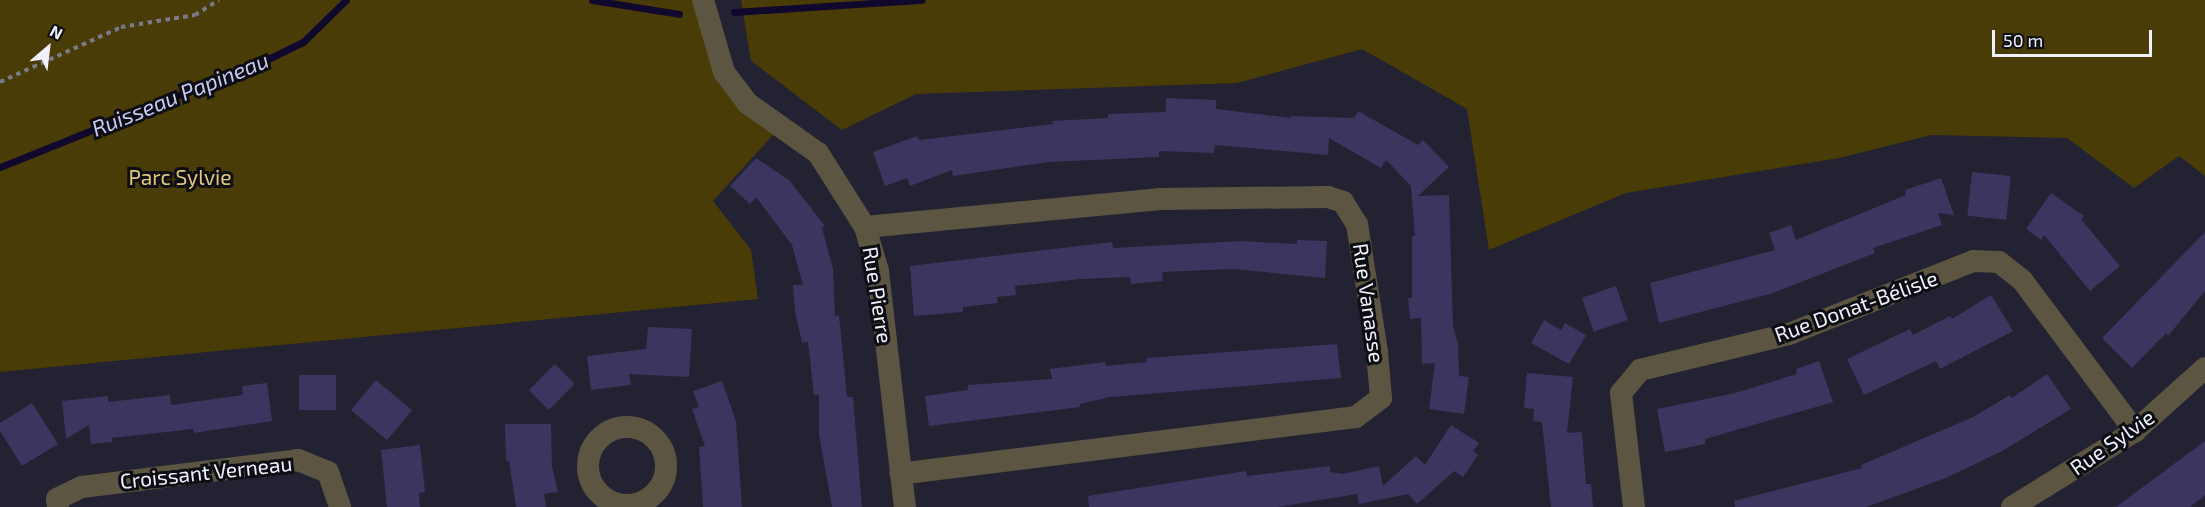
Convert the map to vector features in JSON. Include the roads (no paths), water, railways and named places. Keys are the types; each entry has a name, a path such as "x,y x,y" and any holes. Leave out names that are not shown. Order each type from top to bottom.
{"street":[{"name":"Rue Pierre","path":"703,0 724,72 747,103 818,153 865,227 878,271 905,507"},
{"name":"Rue Vanasse","path":"865,227 1159,199 1328,197 1343,202 1357,224 1377,352 1382,398 1356,417 901,474"},
{"name":"Rue Donat-Bélisle","path":"1634,507 1621,393 1640,370 1790,334 1973,261 1999,262 2022,280 2135,432"},
{"name":"Rue Sylvie","path":"2012,507 2135,432 2205,368"},
{"name":"Croissant Verneau","path":"58,507 57,499 82,487 298,460 328,472 340,507"}],"waterway":[{"name":"Ruisseau Papineau","path":"0,167 268,59 303,42 346,0"},
{"name":"Ruisseau Papineau","path":"592,0 679,14"},
{"name":"Ruisseau Papineau","path":"734,12 922,0"}],"park label":[{"name":"Parc Sylvie","path":"180,177"}]}
